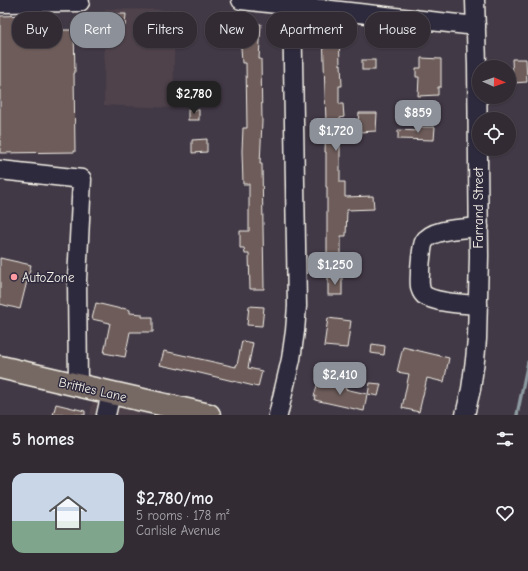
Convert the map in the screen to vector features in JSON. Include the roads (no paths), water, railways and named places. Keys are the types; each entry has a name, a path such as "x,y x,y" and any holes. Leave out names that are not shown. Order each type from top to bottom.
{"main road":[{"name":"Brittles Lane","path":"0,367 210,415"}],"street":[{"path":"241,0 292,3 476,26"},
{"name":"Farrand Street","path":"465,415 471,389 475,360 478,305 479,227 475,0"},
{"path":"0,3 80,2"},
{"path":"278,415 291,358 297,306 292,3"},
{"path":"0,170 82,179 77,280 78,385"},
{"path":"478,305 434,300 425,295 421,290 420,268 424,242 431,234 479,227"},
{"path":"106,415 111,393"}],"waterway":[{"path":"517,415 528,362"}],"place":[{"name":"AutoZone","path":"14,277"}]}
